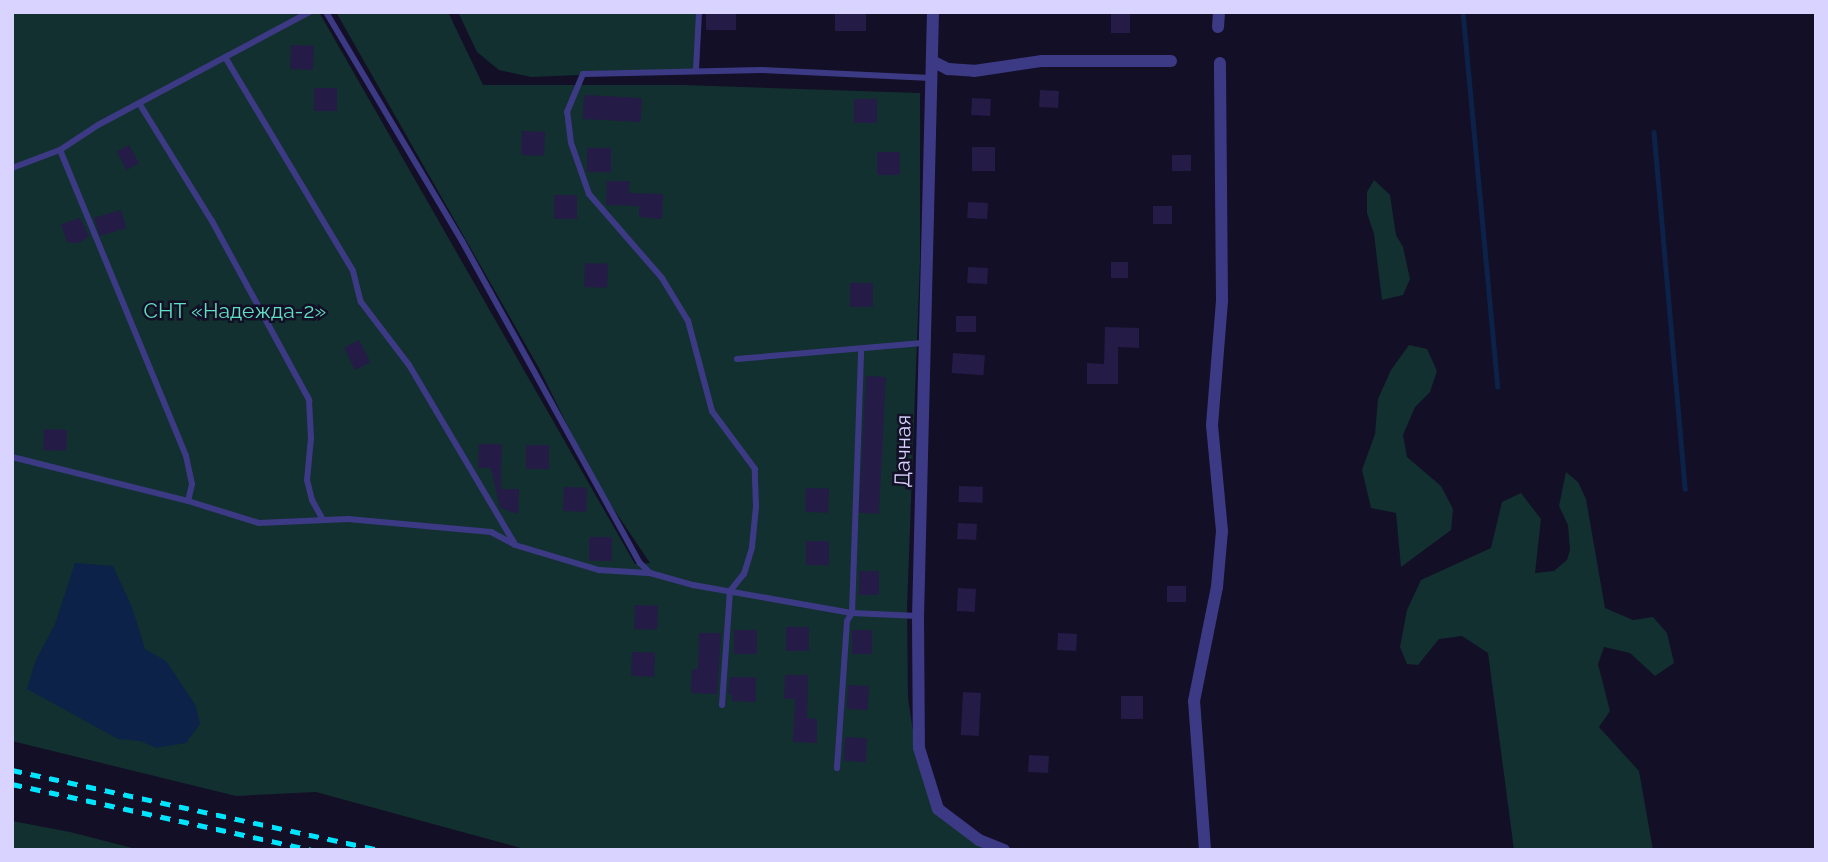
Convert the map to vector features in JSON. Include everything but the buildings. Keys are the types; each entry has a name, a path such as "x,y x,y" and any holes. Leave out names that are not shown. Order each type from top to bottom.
{"street":[{"name":"Дачная","path":"918,616 933,12"},
{"path":"1218,27 1219,12"},
{"path":"933,61 948,69 974,71 1042,61 1171,61"},
{"path":"1205,850 1194,701 1217,587 1222,531 1212,425 1222,299 1220,63"},
{"path":"933,78 936,209 918,616 919,748 938,809 979,840 1004,850"}],"lane":[{"path":"12,168 60,150 139,103 310,12"},
{"path":"326,12 462,241 640,563 650,573"},
{"path":"696,70 699,12"},
{"path":"225,57 353,271 361,302 409,365 515,545"},
{"path":"722,705 730,591 744,574 752,547 756,508 755,469 712,411 688,321 638,247 589,194 571,143 567,112 583,74 696,70 933,78"},
{"path":"139,103 212,222 309,400 312,438 307,480 312,500 323,520"},
{"path":"60,150 186,456 192,484 188,501"},
{"path":"737,359 861,351 930,342"},
{"path":"837,768 847,621 852,613 861,351"},
{"path":"12,457 188,501 259,523 323,520 407,522 491,532 515,545 599,570 650,573 693,585 852,613 918,616"}],"green space":[{"name":"СНТ «Надежда-2»","path":"12,12 319,12 635,564 650,563 596,483 540,370 336,12 448,12 483,85 684,85 920,93 920,261 907,608 908,698 918,764 934,803 1004,850 528,850 316,792 236,796 12,741"},
{"path":"458,12 697,12 696,70 531,77 499,70 477,52"},
{"path":"1374,180 1390,195 1396,235 1403,247 1410,279 1403,295 1382,300 1374,234 1367,213 1367,192"},
{"path":"1409,345 1427,349 1437,371 1430,392 1415,407 1403,435 1407,457 1441,486 1453,509 1451,530 1401,567 1396,513 1371,508 1362,470 1375,434 1378,399 1391,370"},
{"path":"1566,472 1578,482 1586,499 1605,608 1633,620 1653,617 1667,633 1674,663 1655,676 1630,653 1604,647 1598,664 1610,711 1599,727 1639,771 1653,850 1514,850 1488,653 1462,636 1439,639 1418,665 1407,664 1400,647 1407,610 1421,580 1491,548 1502,502 1521,493 1541,519 1535,573 1554,571 1567,560 1570,550 1568,525 1559,506"},
{"path":"12,821 70,832 140,850 12,850"}],"water":[{"path":"75,563 113,566 132,607 145,649 166,661 196,706 200,724 186,743 156,748 141,741 118,739 27,689 35,662 55,624"}],"waterway":[{"path":"1463,12 1498,386"},
{"path":"1654,132 1685,489"}],"railway":[{"path":"12,770 380,850"},
{"path":"12,784 311,850"}]}
